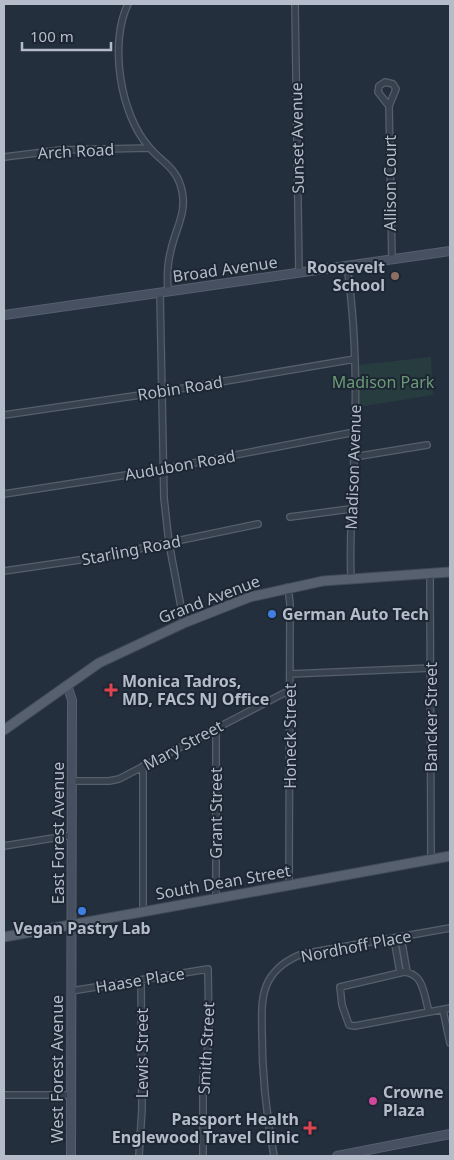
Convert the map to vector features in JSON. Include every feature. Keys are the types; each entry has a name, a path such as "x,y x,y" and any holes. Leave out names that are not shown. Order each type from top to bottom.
{"main road":[{"name":"Grand Avenue","path":"4,730 108,658 184,623 242,600 288,587 351,578 450,572"},
{"name":"South Dean Street","path":"4,937 450,856"}],"street":[{"path":"128,4 120,27 122,81 125,102 149,148 172,168 183,193 183,214 168,261 164,292 161,392 164,498 169,543 184,623"},
{"name":"Sunset Avenue","path":"295,4 299,272"},
{"name":"Allison Court","path":"389,106 392,260"},
{"name":"Arch Road","path":"4,157 61,150 149,148"},
{"name":"Broad Avenue","path":"4,316 450,251"},
{"name":"Madison Avenue","path":"347,266 355,358 355,432 350,509 351,578"},
{"name":"Robin Road","path":"4,415 161,392 355,358"},
{"name":"Audubon Road","path":"4,494 164,469 355,432"},
{"path":"354,457 428,445"},
{"path":"290,517 350,509"},
{"name":"Starling Road","path":"4,571 86,560 258,524"},
{"name":"Bancker Street","path":"430,573 431,860"},
{"name":"Honeck Street","path":"288,587 290,674 289,885"},
{"path":"290,674 430,668"},
{"name":"East Forest Avenue","path":"67,685 72,700 72,982"},
{"name":"Mary Street","path":"72,781 113,781 290,690"},
{"name":"Grant Street","path":"216,728 216,899"},
{"path":"144,766 144,912"},
{"path":"4,846 72,835"},
{"name":"Nordhoff Place","path":"274,1156 262,1077 262,1011 269,980 283,964 302,954 450,928"},
{"path":"397,937 404,972"},
{"name":"Haase Place","path":"72,991 208,969"},
{"name":"Smith Street","path":"203,1156 203,1079 209,1039 208,969"},
{"path":"428,1012 420,979 404,972 341,985 342,1005 349,1025 355,1026 450,1008"},
{"name":"Lewis Street","path":"140,1156 142,1109 141,980"},
{"name":"West Forest Avenue","path":"71,1156 72,982"},
{"path":"443,1010 450,1044"},
{"path":"4,1094 71,1095"},
{"path":"337,1156 450,1134"}],"green space":[{"name":"Madison Park","path":"431,357 433,395 359,407 358,365"}],"place":[{"name":"Roosevelt School","path":"395,276"},
{"name":"German Auto Tech","path":"272,614"},
{"name":"Monica Tadros, MD, FACS NJ Office","path":"111,690"},
{"name":"Vegan Pastry Lab","path":"82,911"},
{"name":"Crowne Plaza","path":"373,1101"},
{"name":"Passport Health Englewood Travel Clinic","path":"310,1128"}]}
